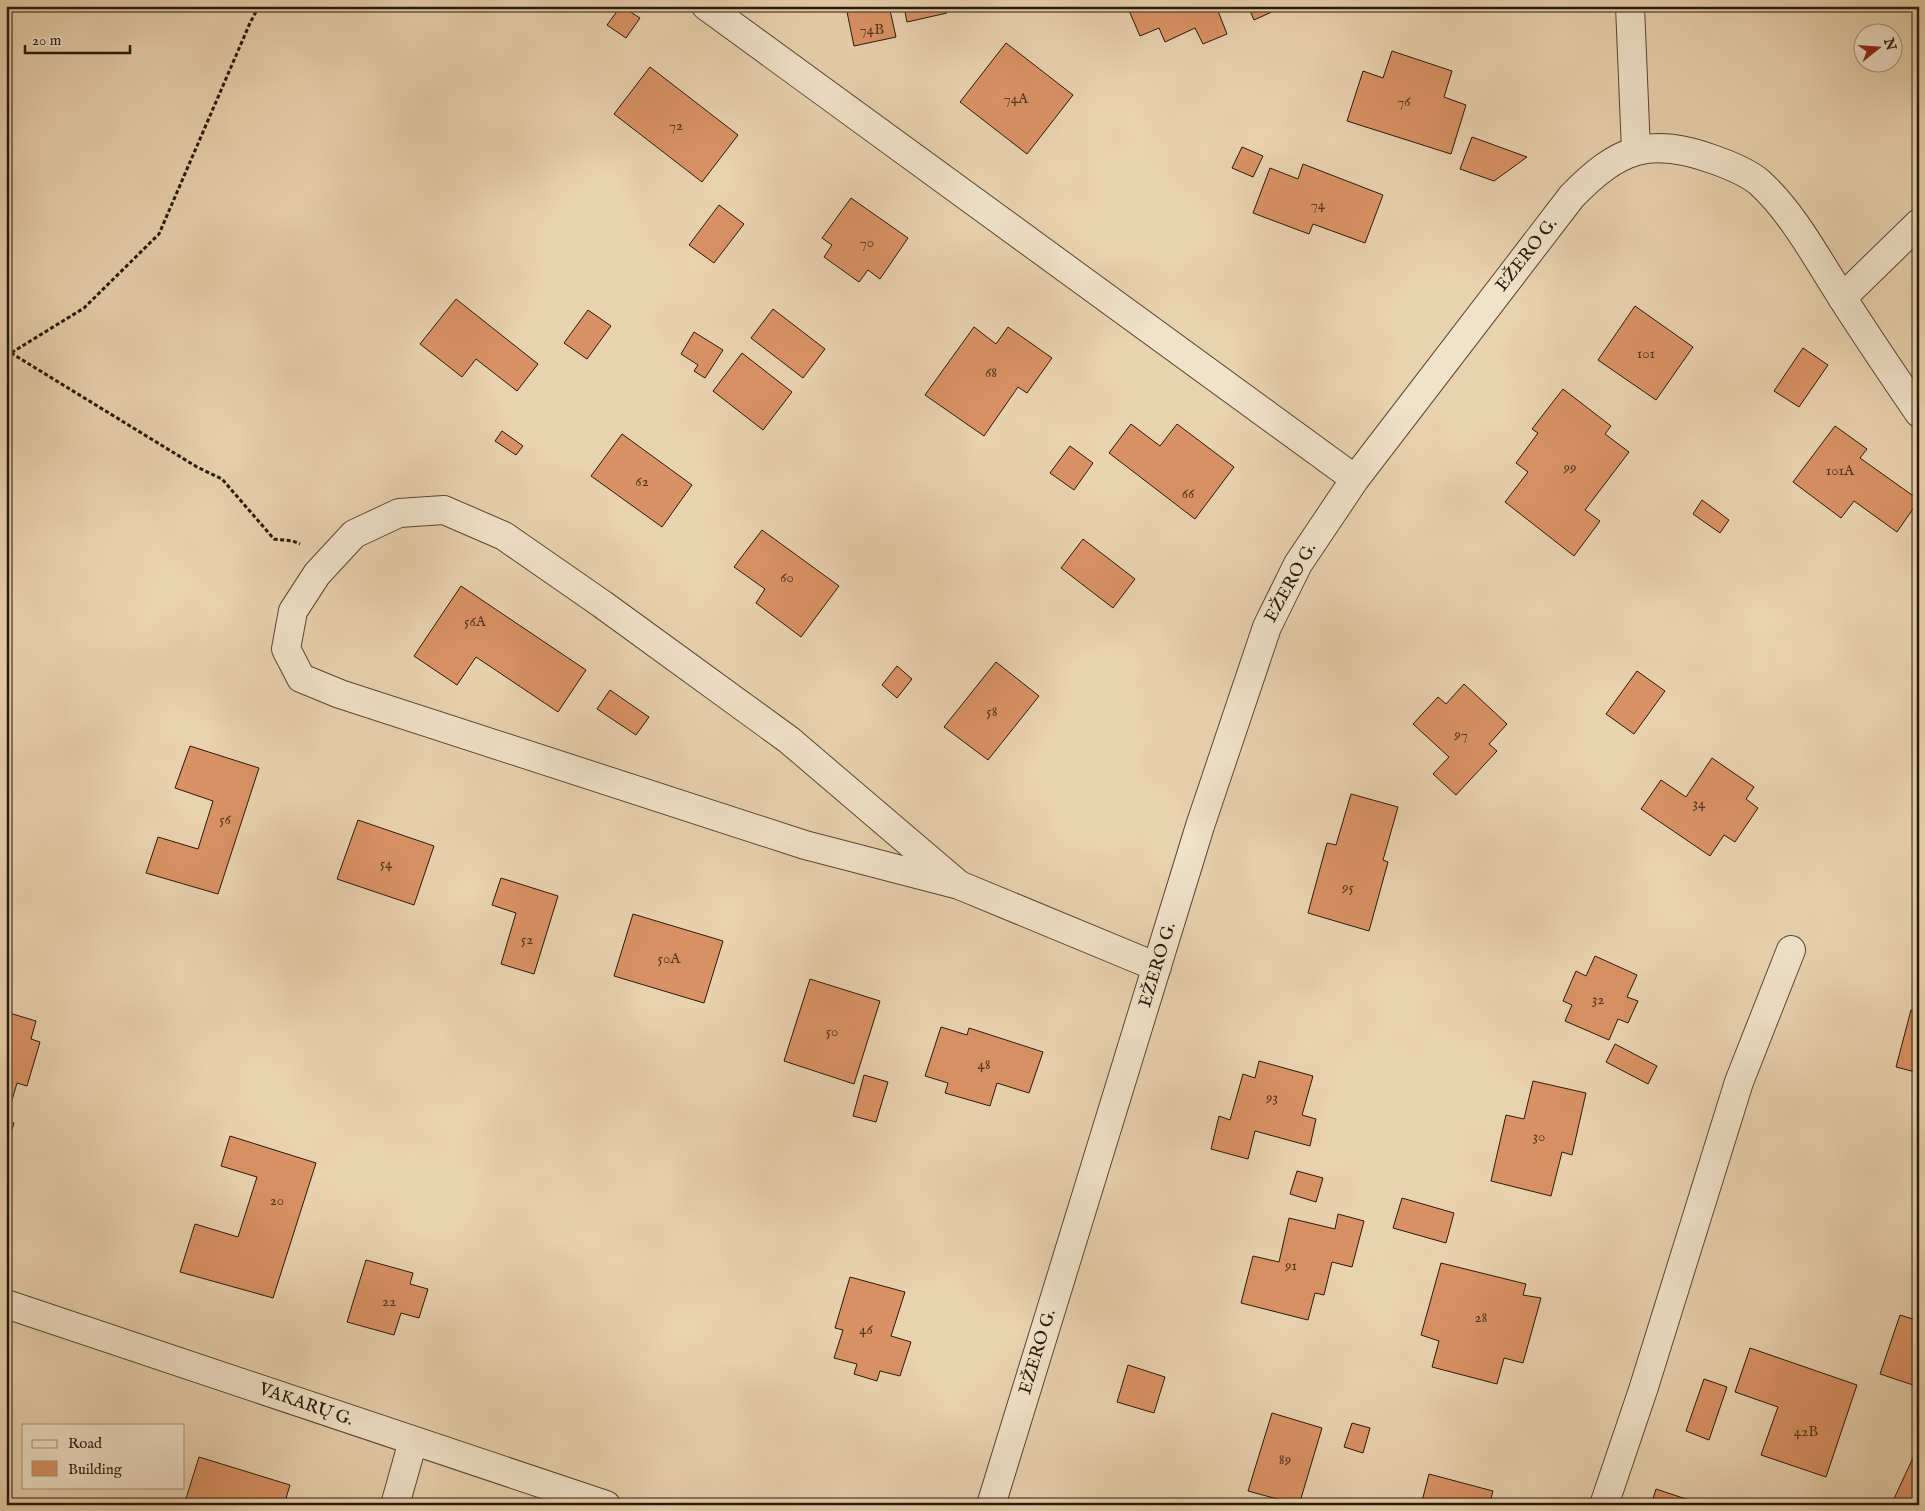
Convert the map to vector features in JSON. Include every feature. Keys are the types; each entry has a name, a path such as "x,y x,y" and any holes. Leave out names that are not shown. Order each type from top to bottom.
{"street":[{"path":"706,6 1355,479"},
{"path":"1630,6 1636,151"},
{"name":"EŽERO G.","path":"991,1505 1157,967 1213,789 1267,627 1298,564 1355,479 1572,196 1598,170 1614,160 1636,151 1662,147 1697,154 1732,166 1757,181 1781,206 1817,257 1842,298 1919,413"},
{"path":"1842,298 1919,223"},
{"path":"959,885 789,740 602,604 504,536 444,510 398,514 354,534 316,574 293,611 286,649 301,678 340,694 806,845 959,885 1157,967"},
{"path":"1604,1505 1643,1390 1739,1082 1791,950"},
{"name":"VAKARŲ G.","path":"6,1304 606,1505"},
{"path":"395,1505 413,1441"}],"path":[{"path":"6,356 84,308 159,234 250,23 260,6"},
{"path":"11,353 197,467 222,479 274,539 293,541 330,560"}],"building":[{"path":"621,6 640,18 626,38 607,25"},
{"path":"866,6 945,6 947,13 907,22 904,7 890,10 896,37 854,46 847,12"},
{"path":"1127,6 1216,6 1227,34 1203,44 1195,28 1165,42 1159,28 1140,36"},
{"path":"1248,6 1285,6 1254,20"},
{"path":"1006,43 1073,95 1027,154 960,102"},
{"path":"1392,51 1452,71 1444,97 1466,105 1451,154 1347,121 1363,71 1383,78"},
{"path":"650,67 738,135 702,182 614,114"},
{"path":"1472,137 1527,157 1494,181 1460,169"},
{"path":"1242,147 1263,156 1253,177 1232,168"},
{"path":"1303,164 1383,195 1365,243 1313,224 1309,234 1253,213 1270,168 1298,179"},
{"path":"851,198 908,238 880,279 868,270 859,282 824,257 832,245 822,238"},
{"path":"719,205 744,224 714,263 689,245"},
{"path":"456,299 538,364 517,391 476,359 462,377 420,344"},
{"path":"1635,306 1693,347 1656,400 1598,360"},
{"path":"773,309 825,349 803,378 751,338"},
{"path":"588,310 611,326 587,359 564,343"},
{"path":"974,327 996,344 1008,327 1052,358 1027,393 1018,387 984,436 925,395"},
{"path":"694,332 723,350 705,378 694,371 698,365 681,354"},
{"path":"1803,348 1828,365 1799,407 1774,391"},
{"path":"742,353 792,392 763,430 713,391"},
{"path":"1563,389 1611,426 1605,434 1629,452 1585,510 1600,521 1574,556 1505,502 1528,472 1516,463 1538,433 1532,429"},
{"path":"1131,424 1160,446 1177,424 1234,467 1195,519 1109,453"},
{"path":"1835,426 1867,449 1860,458 1919,500 1897,532 1854,501 1841,518 1793,482"},
{"path":"502,431 523,446 516,455 495,441"},
{"path":"622,434 692,485 662,527 591,476"},
{"path":"1070,446 1093,463 1074,490 1050,473"},
{"path":"1702,500 1729,520 1720,533 1693,514"},
{"path":"762,530 839,586 801,637 756,603 765,589 734,567"},
{"path":"1083,539 1135,579 1113,608 1061,568"},
{"path":"461,586 586,670 558,712 476,657 457,685 414,656"},
{"path":"996,662 1039,696 988,760 944,727"},
{"path":"897,666 912,679 897,698 882,685"},
{"path":"1637,671 1665,691 1634,734 1606,714"},
{"path":"1464,684 1507,724 1489,744 1497,751 1456,795 1433,774 1449,757 1413,724 1438,697 1446,704"},
{"path":"610,690 649,717 636,735 597,709"},
{"path":"190,746 259,768 218,894 146,873 158,837 198,849 213,801 175,788"},
{"path":"1712,758 1754,787 1746,799 1758,808 1735,842 1724,835 1710,856 1641,809 1661,780 1686,797"},
{"path":"1351,794 1398,807 1383,860 1388,862 1369,931 1308,913 1327,843 1336,845"},
{"path":"358,820 434,846 414,905 337,879"},
{"path":"501,878 558,896 534,974 501,964 516,913 492,905"},
{"path":"633,914 723,941 704,1003 614,976"},
{"path":"1595,956 1637,975 1627,997 1638,1001 1628,1023 1618,1019 1609,1040 1565,1021 1572,1005 1563,1001 1576,971 1586,976"},
{"path":"810,979 880,1001 854,1084 784,1061"},
{"path":"1911,1010 1919,1011 1919,1073 1896,1067"},
{"path":"6,1012 36,1021 31,1039 40,1042 27,1086 17,1083 6,1121"},
{"path":"941,1027 967,1035 969,1028 1043,1052 1029,1093 997,1083 990,1106 945,1093 948,1083 925,1076"},
{"path":"1615,1044 1657,1066 1648,1084 1606,1062"},
{"path":"1259,1061 1313,1076 1302,1115 1316,1119 1310,1146 1255,1131 1248,1159 1211,1149 1219,1116 1230,1120 1243,1074 1255,1078"},
{"path":"864,1075 888,1082 876,1122 853,1116"},
{"path":"1533,1081 1586,1093 1572,1155 1562,1152 1551,1196 1491,1181 1506,1115 1524,1119"},
{"path":"6,1121 14,1123 6,1150"},
{"path":"230,1136 316,1163 273,1298 180,1272 195,1224 238,1237 257,1177 221,1166"},
{"path":"1297,1171 1323,1178 1316,1202 1290,1194"},
{"path":"1402,1198 1454,1213 1446,1243 1393,1228"},
{"path":"1338,1214 1364,1221 1352,1267 1332,1262 1324,1295 1315,1293 1308,1320 1241,1303 1253,1256 1279,1262 1289,1218 1335,1229"},
{"path":"366,1260 413,1273 410,1284 428,1289 419,1318 401,1313 394,1335 347,1322"},
{"path":"1441,1263 1526,1284 1523,1295 1541,1298 1523,1363 1504,1358 1497,1384 1432,1367 1439,1341 1421,1335"},
{"path":"850,1277 905,1292 891,1336 911,1342 900,1376 880,1371 877,1381 854,1374 857,1364 834,1358 843,1330 835,1328"},
{"path":"1900,1315 1919,1321 1919,1387 1880,1374"},
{"path":"1750,1348 1857,1385 1826,1477 1761,1455 1778,1407 1735,1392"},
{"path":"1128,1365 1165,1377 1154,1413 1117,1402"},
{"path":"1704,1379 1727,1387 1709,1440 1686,1431"},
{"path":"1272,1413 1322,1428 1299,1505 1248,1491"},
{"path":"1352,1423 1370,1428 1363,1453 1344,1447"},
{"path":"1919,1445 1919,1505 1891,1505"},
{"path":"199,1457 290,1485 284,1505 184,1505"},
{"path":"1429,1474 1493,1491 1489,1505 1421,1505"},
{"path":"1656,1489 1689,1500 1687,1505 1651,1505"}]}
